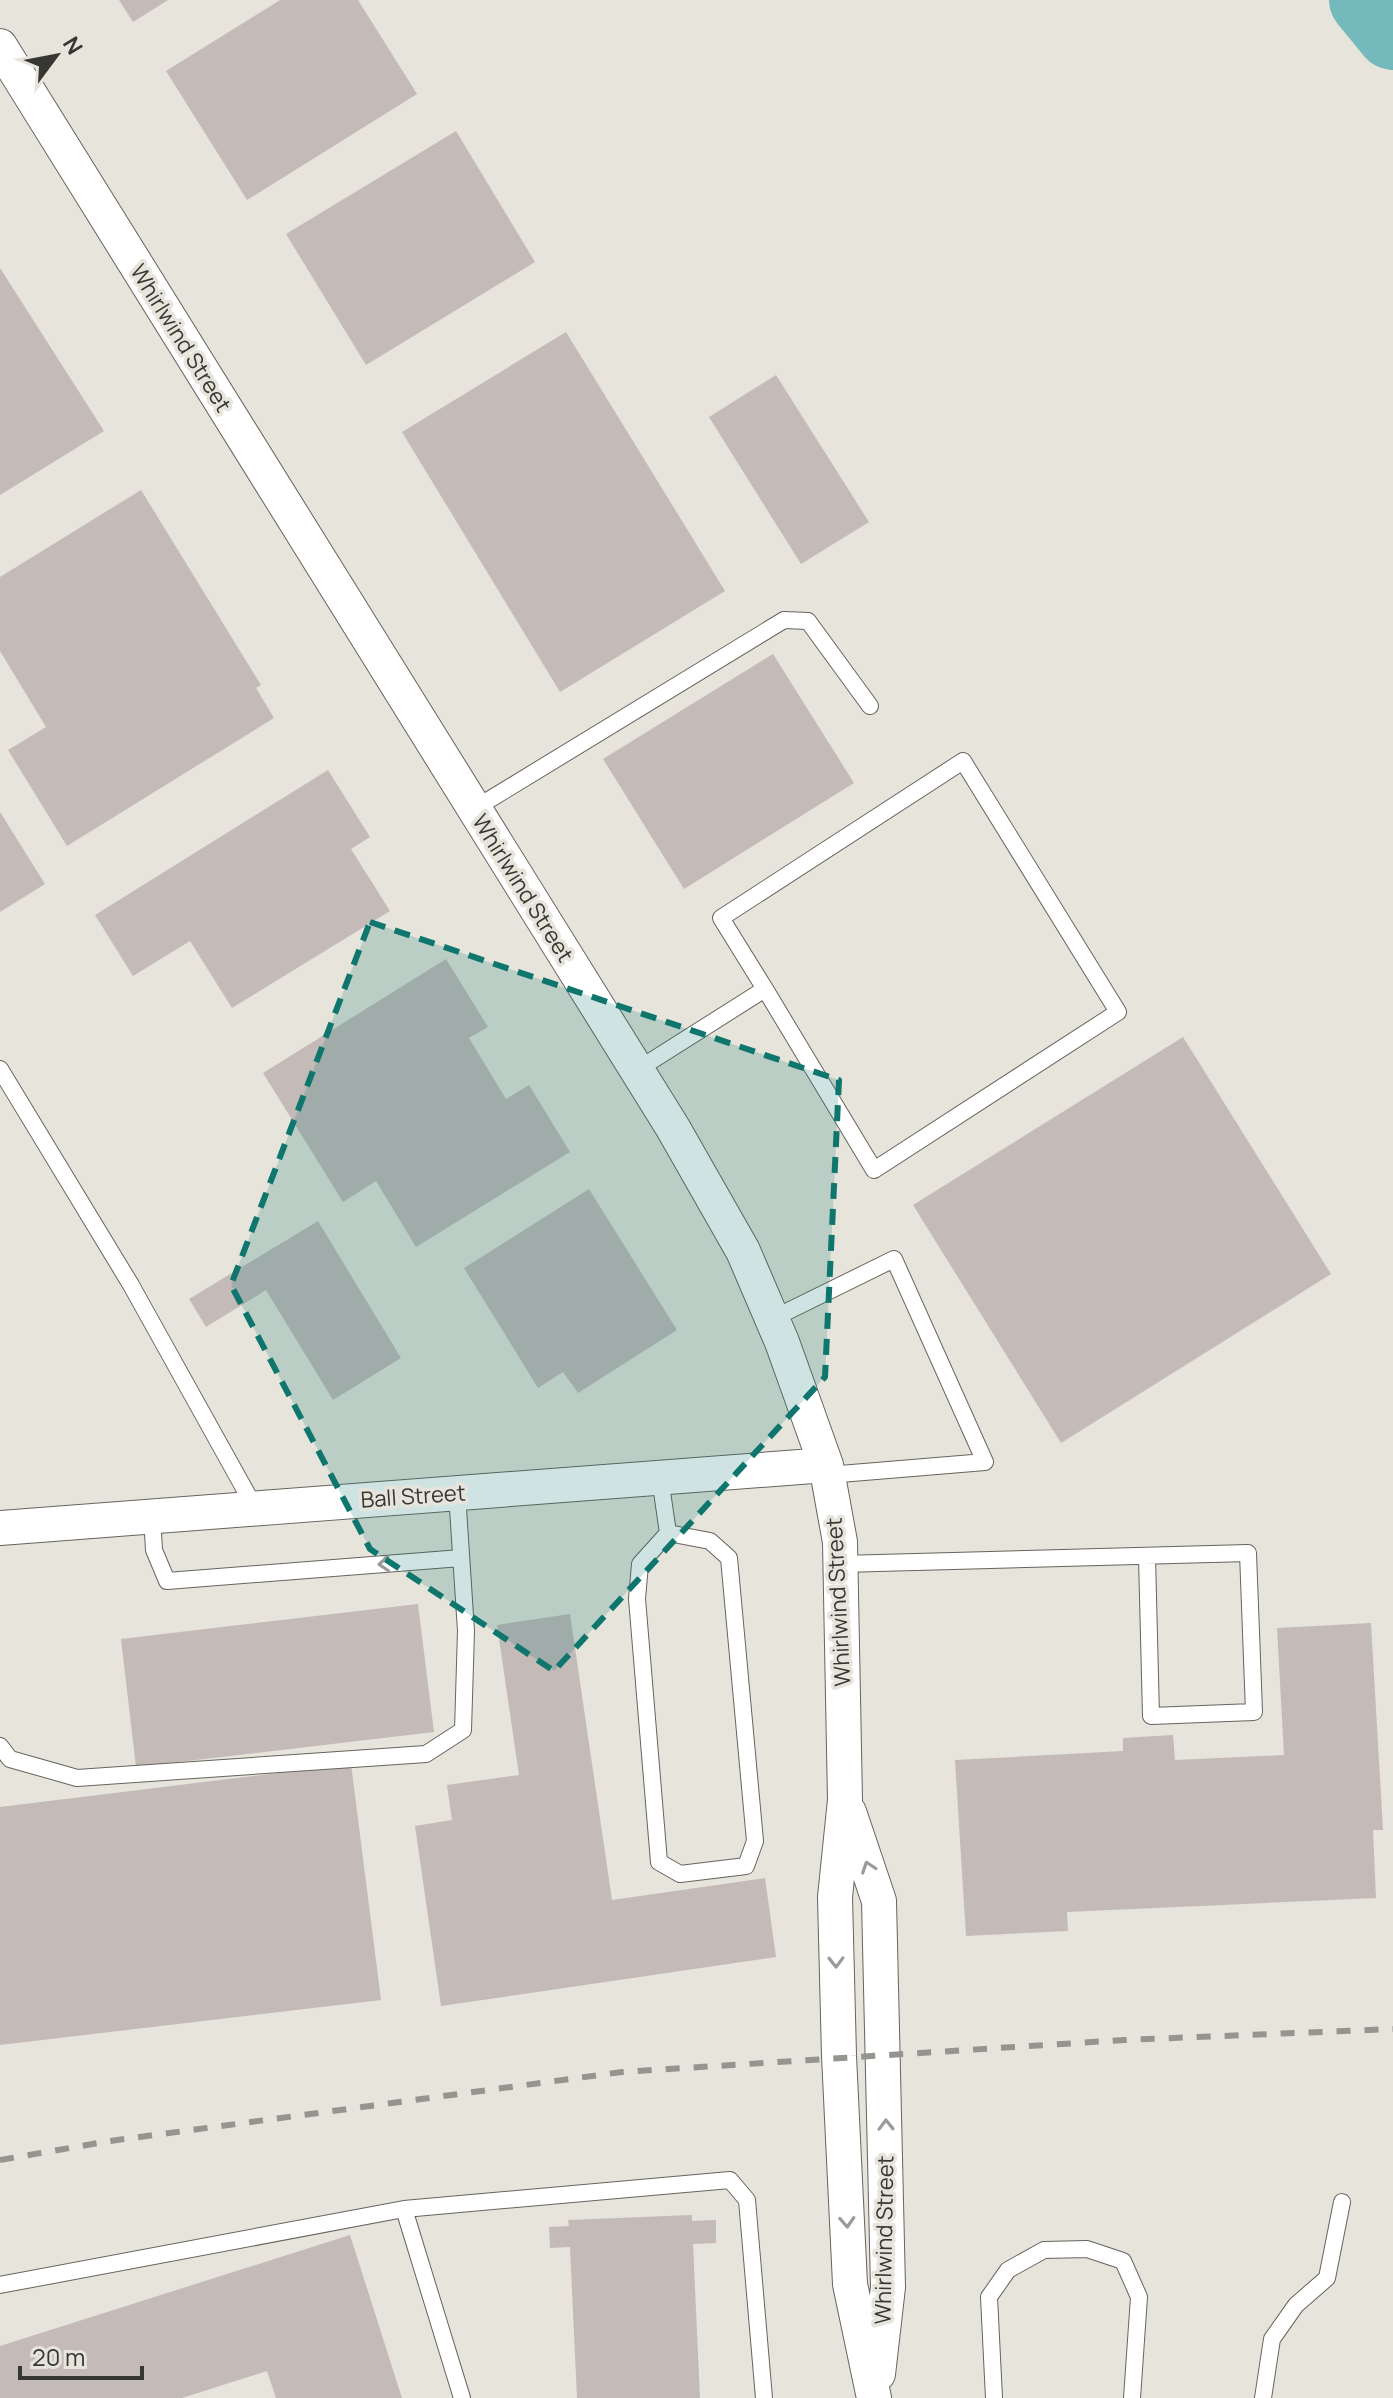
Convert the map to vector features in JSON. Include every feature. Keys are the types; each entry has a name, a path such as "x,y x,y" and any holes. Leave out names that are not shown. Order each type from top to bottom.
{"street":[{"name":"Whirlwind Street","path":"0,46 637,1070 743,1251 772,1319 827,1470 841,1564 845,1800 835,1897 849,2268 875,2398"},
{"name":"Ball Street","path":"0,1528 660,1478 827,1470"},
{"name":"Whirlwind Street","path":"845,1800 879,1901 888,2287 875,2398"}],"lane":[{"path":"474,809 784,620 808,621 870,706"},
{"path":"963,761 1118,1012 874,1170 765,989 721,918 963,761"},
{"path":"637,1070 765,989"},
{"path":"0,1069 131,1285 255,1508"},
{"path":"772,1319 894,1259 985,1462 827,1470"},
{"path":"660,1478 668,1533"},
{"path":"0,1746 10,1759 77,1778 426,1754 463,1730 466,1631 457,1493"},
{"path":"152,1516 154,1550 167,1581 461,1558"},
{"path":"668,1533 710,1541 729,1558 755,1841 746,1866 680,1874 659,1862 637,1599 640,1564 668,1533"},
{"path":"841,1564 1248,1553 1254,1712 1151,1716 1147,1557"},
{"path":"0,2285 404,2209 730,2180 747,2200 764,2398"},
{"path":"1263,2398 1272,2339 1296,2305 1327,2278 1342,2202"},
{"path":"404,2209 462,2398"},
{"path":"994,2398 989,2297 1008,2270 1044,2250 1087,2249 1123,2261 1139,2297 1132,2398"}],"highlighted area":[{"path":"370,922 839,1080 825,1377 554,1671 370,1549 231,1285"}],"building":[{"path":"119,0 168,0 133,22"},
{"path":"280,0 358,0 417,94 247,200 166,71"},
{"path":"456,131 535,262 366,365 286,234"},
{"path":"0,268 104,431 0,495"},
{"path":"566,332 725,591 560,692 402,432"},
{"path":"776,375 869,522 801,564 709,417"},
{"path":"141,490 261,685 256,688 274,718 67,846 8,750 46,727 0,651 0,577"},
{"path":"773,654 854,783 684,889 603,759"},
{"path":"328,770 370,837 351,849 390,911 232,1008 190,941 133,976 95,915"},
{"path":"0,812 45,884 0,912"},
{"path":"446,959 488,1027 469,1038 506,1099 529,1085 570,1152 416,1247 376,1181 343,1202 263,1073"},
{"path":"1183,1037 1331,1274 1061,1443 913,1205"},
{"path":"589,1189 677,1330 578,1393 563,1372 538,1388 464,1268"},
{"path":"318,1221 401,1358 333,1400 266,1290 206,1327 189,1299"},
{"path":"418,1604 434,1732 136,1767 121,1639"},
{"path":"570,1614 612,1900 765,1878 776,1957 441,2006 415,1826 452,1820 447,1785 519,1775 497,1625"},
{"path":"1371,1623 1383,1830 1373,1830 1376,1898 1067,1912 1068,1931 966,1936 955,1760 1123,1751 1123,1738 1173,1735 1175,1760 1284,1755 1277,1628"},
{"path":"351,1764 381,2000 0,2045 0,1807"},
{"path":"692,2215 692,2221 716,2220 716,2243 693,2244 700,2398 577,2398 570,2247 550,2248 549,2227 569,2226 568,2220"},
{"path":"350,2235 402,2398 276,2398 267,2371 182,2398 0,2398 0,2346"}],"waterway":[{"path":"1366,0 1393,33"}],"railway":[{"path":"0,2160 110,2141 622,2072 1124,2040 1393,2029"}]}
